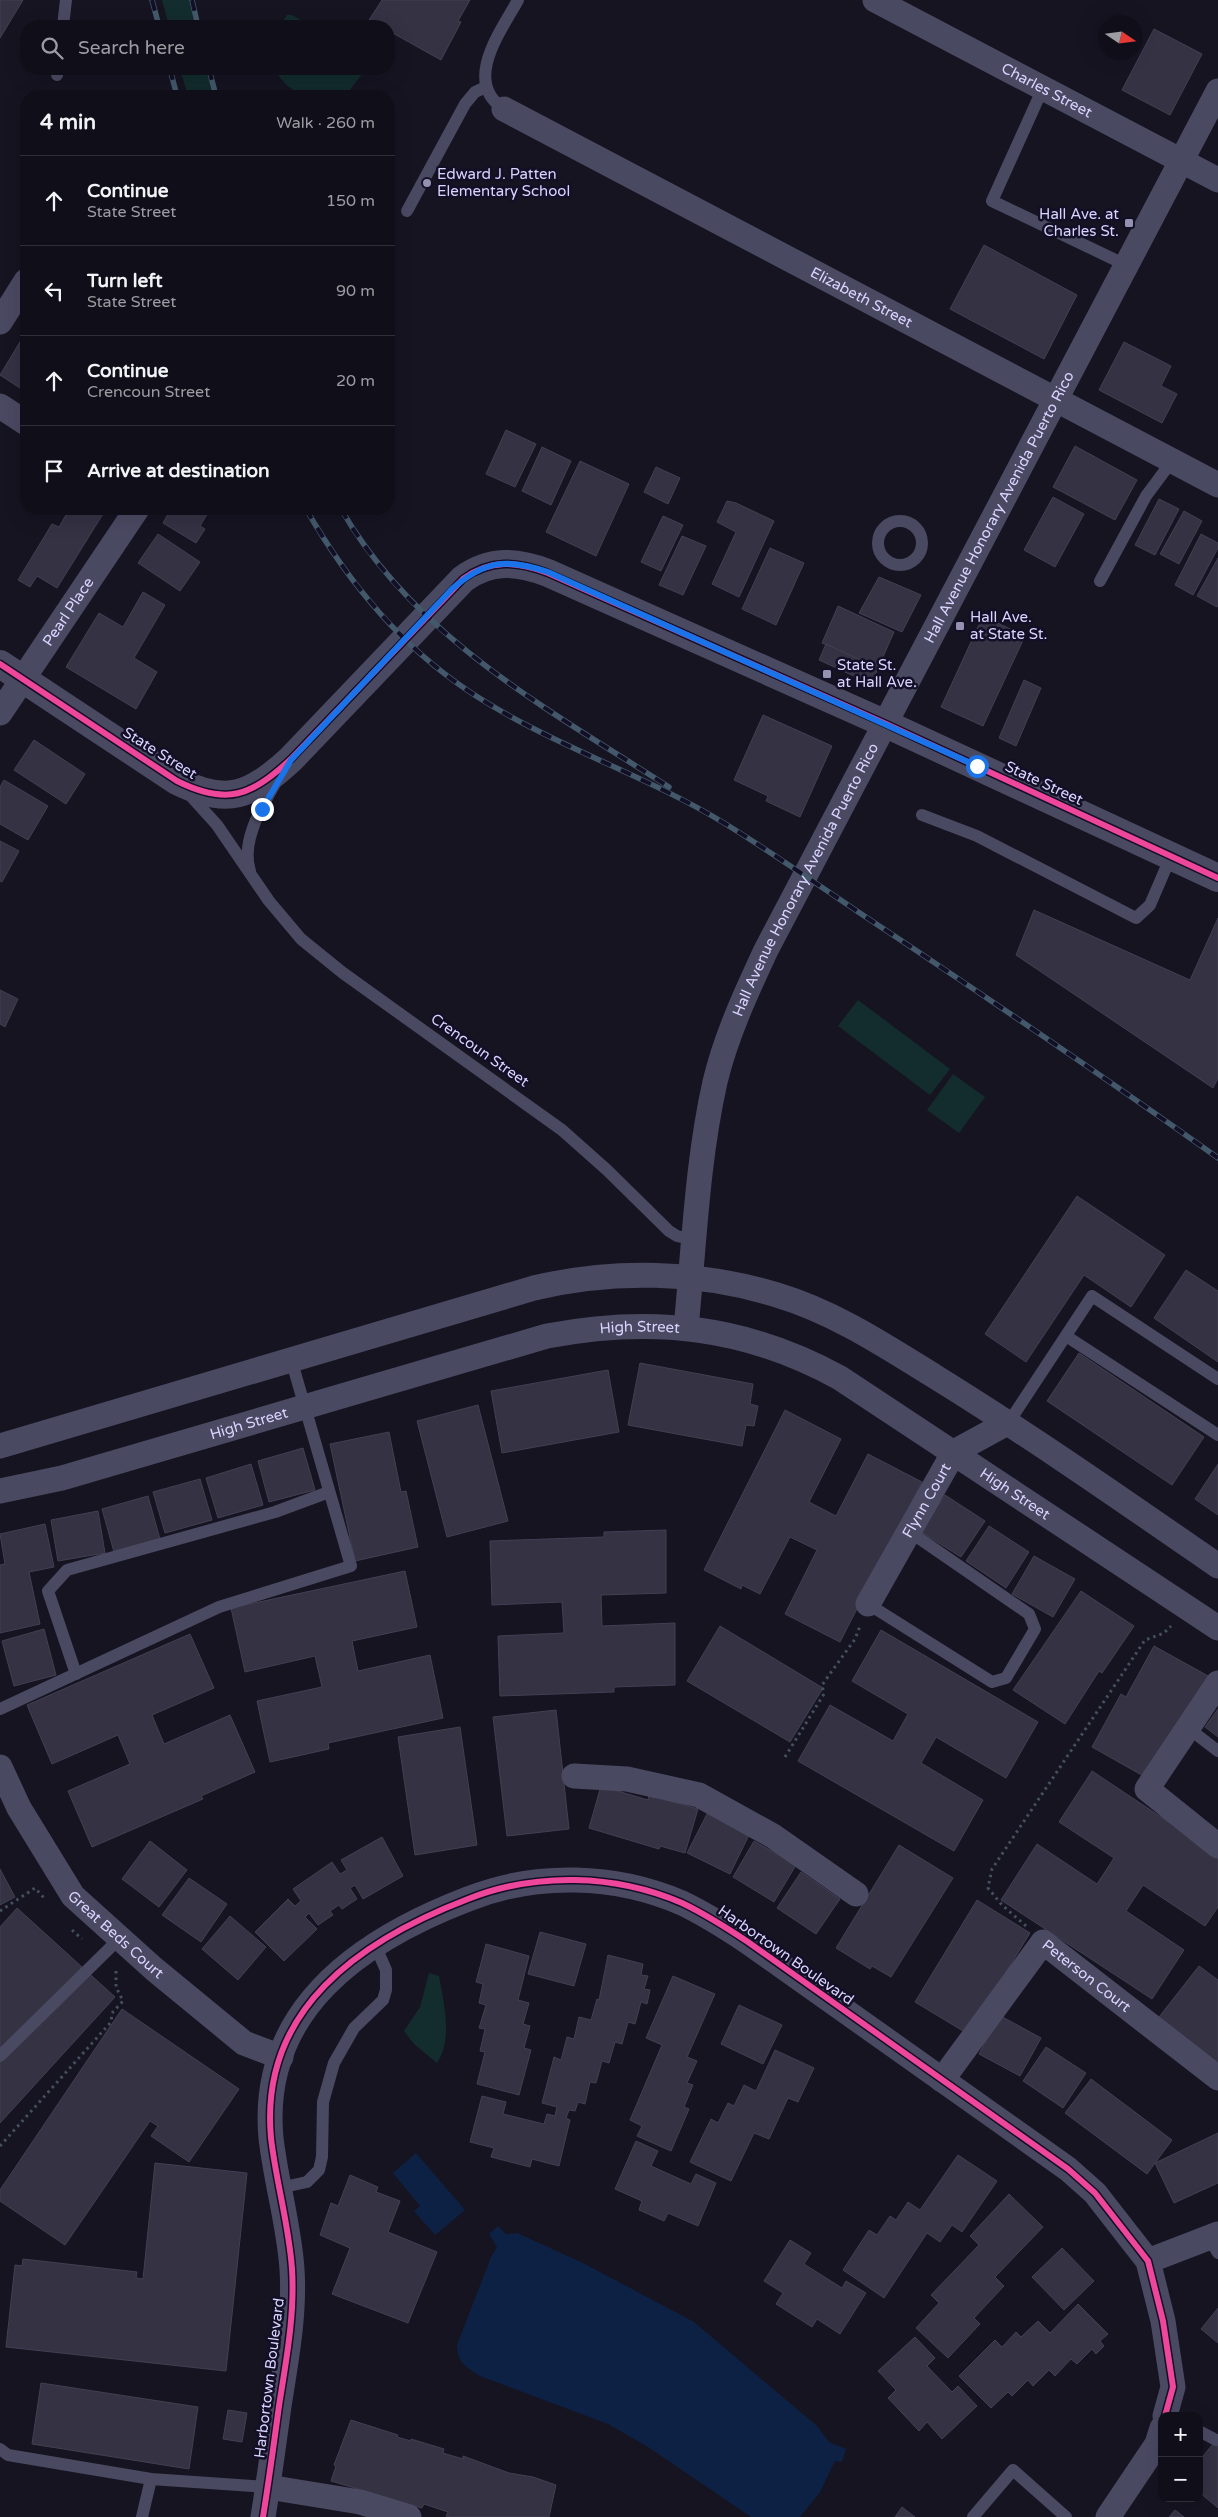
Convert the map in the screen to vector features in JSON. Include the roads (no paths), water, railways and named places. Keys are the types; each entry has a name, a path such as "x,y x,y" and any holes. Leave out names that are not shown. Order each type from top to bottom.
{"street":[{"name":"Charles Street","path":"875,0 1218,180"},
{"name":"Hall Avenue Honorary Avenida Puerto Rico","path":"686,1328 710,1109 728,1036 766,950 1218,91"},
{"name":"Elizabeth Street","path":"504,109 1218,485"},
{"path":"0,322 20,290"},
{"path":"0,406 20,419"},
{"name":"Pearl Place","path":"0,714 133,515"},
{"name":"State Street","path":"0,664 177,781 202,793 226,796 237,794 265,782 291,760 458,584 483,567 508,563 521,564 548,572 886,724 1218,878"},
{"path":"0,1446 508,1295 561,1282 585,1278 630,1275 691,1278 759,1289 821,1312 865,1334 1009,1422 1218,1566"},
{"name":"High Street","path":"0,1492 62,1478 304,1405 547,1336 610,1326 686,1328 746,1338 800,1358 860,1389 1218,1628"},
{"name":"Flynn Court","path":"868,1604 954,1452 1009,1422"},
{"path":"1218,1682 1146,1789 1218,1846"},
{"name":"Great Beds Court","path":"0,1767 19,1808 73,1896 112,1946 244,2043 281,2057"},
{"path":"574,1776 627,1779 699,1795 773,1836 856,1894"},
{"name":"Harbortown Boulevard","path":"263,2517 289,2341 293,2296 292,2268 272,2138 272,2094 281,2057 296,2024 318,1991 353,1959 374,1945 453,1904 506,1887 534,1882 570,1880 629,1886 681,1903 709,1917 748,1942 1068,2169 1095,2193 1148,2261 1163,2321 1173,2387 1166,2412"},
{"name":"Peterson Court","path":"942,2080 1044,1942 1218,2078"},
{"path":"1148,2261 1215,2242"},
{"path":"1108,2517 1158,2444"},
{"path":"268,2487 360,2502 400,2516"}],"lane":[{"path":"64,20 66,0"},
{"path":"504,109 495,104 486,87 487,59 518,0"},
{"path":"407,211 465,104 475,92 486,87"},
{"path":"1043,88 992,200 1126,265"},
{"path":"1100,581 1146,496 1172,460"},
{"name":"Crencoun Street","path":"252,878 248,856 251,835 271,792 291,760"},
{"name":"Crencoun Street","path":"177,781 217,824 252,878 284,920 321,956 562,1130 607,1170 669,1231 677,1236 695,1240"},
{"path":"922,815 977,836 1136,918 1150,905 1171,856"},
{"path":"1009,1422 1092,1296 1218,1379"},
{"path":"1066,1336 1218,1435"},
{"path":"0,1709 219,1607 351,1566 291,1359"},
{"path":"76,1674 48,1591 68,1570 274,1512 329,1492"},
{"path":"868,1604 992,1682 1006,1678 1035,1629 1029,1614 910,1532"},
{"path":"1188,1728 1218,1751"},
{"path":"279,2188 307,2182 319,2170 322,2157 321,2122 323,2102 334,2063 354,2028 383,2000 386,1990 386,1970 374,1945"},
{"path":"0,2056 112,1946"},
{"path":"1203,2432 1216,2440"},
{"path":"0,2449 8,2455 151,2479 268,2487"},
{"path":"973,2517 1014,2470 1066,2517"},
{"path":"142,2517 151,2479"}],"water":[{"path":"416,2153 465,2210 435,2235 414,2211 420,2206 393,2173"},
{"path":"498,2226 506,2234 517,2233 583,2263 694,2322 817,2426 829,2442 846,2449 842,2462 835,2461 820,2492 800,2517 751,2517 648,2447 608,2424 480,2376 463,2364 457,2345 491,2257 497,2247 489,2234"}],"railway":[{"path":"152,0 157,20"},
{"path":"192,0 197,20"},
{"path":"172,75 175,90"},
{"path":"211,75 214,90"},
{"path":"310,515 339,560 376,609 419,653 467,690 529,727 661,789 724,823 1014,1016 1218,1158"},
{"path":"345,515 371,555 406,596 445,633 487,667 532,699 669,787"}],"place":[{"name":"Edward J. Patten Elementary School","path":"427,183"},
{"name":"Hall Ave. at Charles St.","path":"1129,223"},
{"name":"Hall Ave. at State St.","path":"960,626"},
{"name":"State St. at Hall Ave.","path":"827,674"}]}
